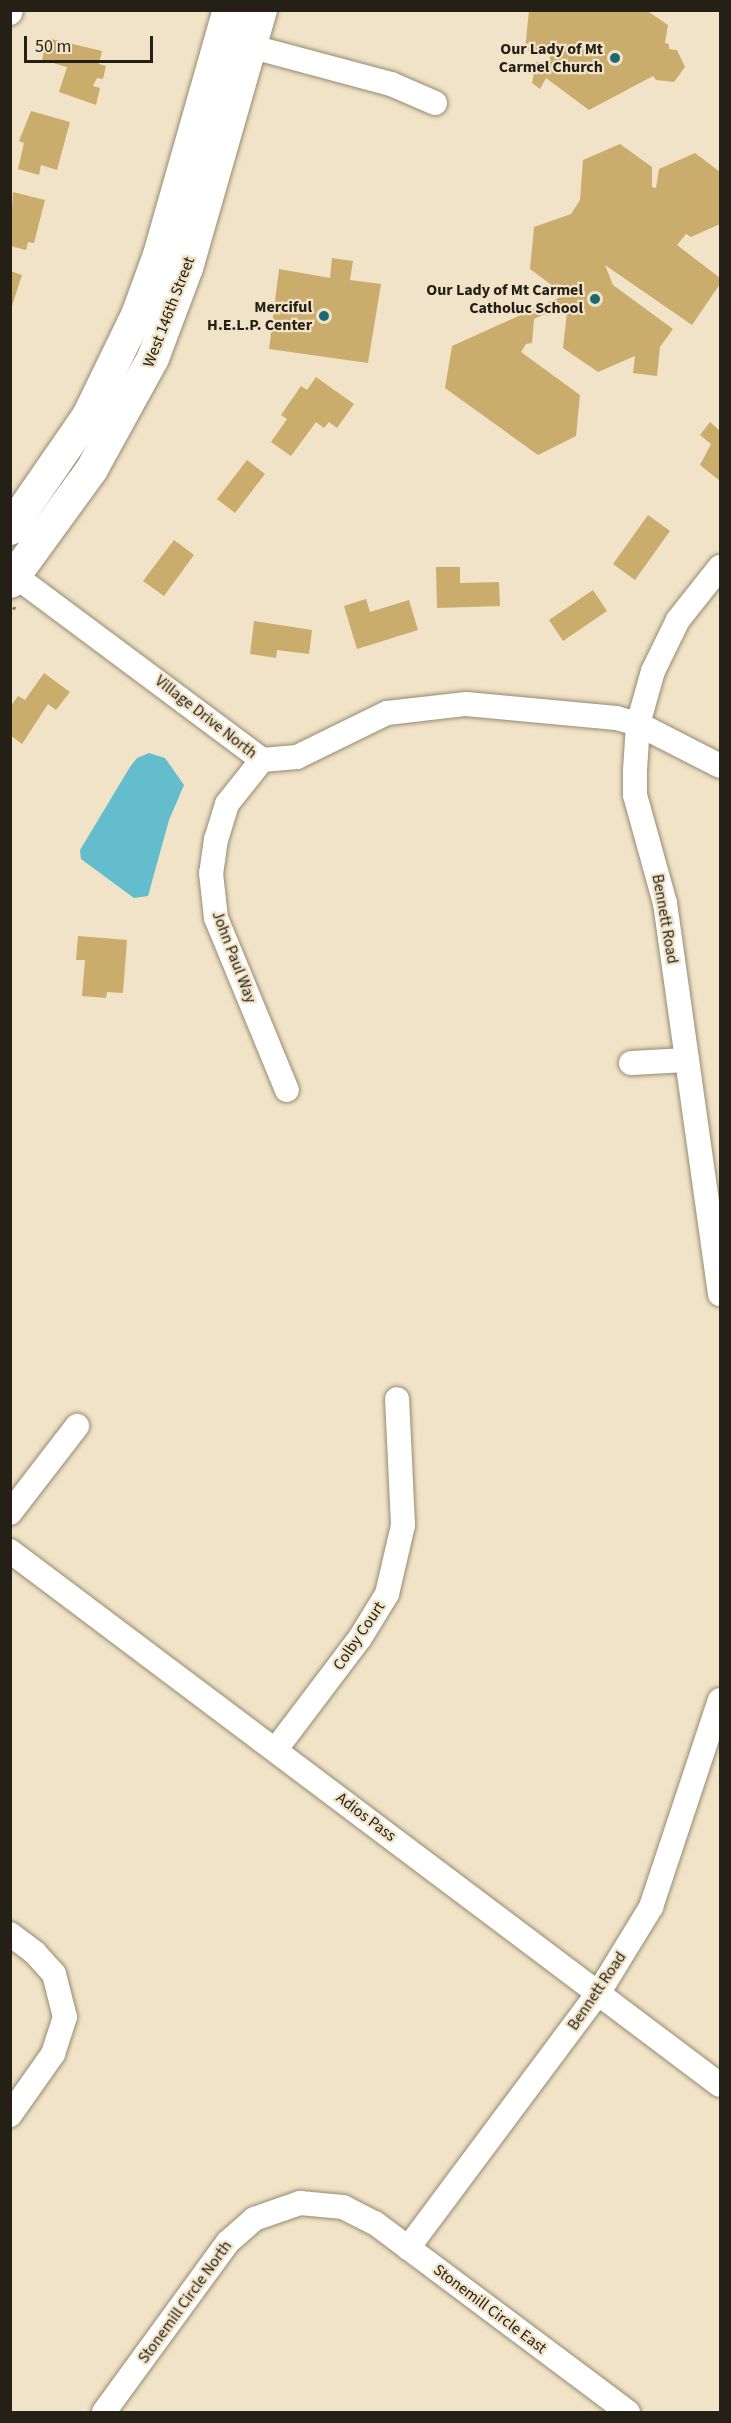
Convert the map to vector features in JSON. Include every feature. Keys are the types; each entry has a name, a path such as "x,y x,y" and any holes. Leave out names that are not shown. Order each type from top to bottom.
{"main road":[{"name":"West 146th Street","path":"12,585 92,469 151,362 187,268 261,10"},
{"name":"West 146th Street","path":"10,529 88,416 137,315 159,255 225,24"}],"street":[{"path":"225,24 251,46 391,84 435,102"},
{"name":"Bennett Road","path":"720,567 694,596 669,635 648,682 638,724 635,795 665,903 720,1294"},
{"name":"Village Drive North","path":"12,585 262,760 297,757 360,724 414,707 500,705 596,715 638,724 720,766"},
{"name":"John Paul Way","path":"262,760 227,804 216,839 211,873 216,918 287,1090"},
{"path":"631,1063 687,1060"},
{"name":"Colby Court","path":"276,1749 360,1638 387,1594 403,1525 397,1399"},
{"path":"10,1513 77,1426"},
{"name":"Adios Pass","path":"10,1551 720,2085"},
{"name":"Bennett Road","path":"408,2247 599,1992 651,1907 720,1700"},
{"path":"10,1934 54,1974 65,2018 53,2054 10,2115"},
{"name":"Stonemill Circle North","path":"104,2412 240,2230 254,2219 286,2205 330,2203 350,2210"},
{"name":"Stonemill Circle East","path":"350,2210 408,2247 628,2412"}],"path":[{"path":"10,614 12,585"}],"water":[{"path":"149,753 165,758 184,785 169,820 148,896 134,898 81,859 80,850 130,767 137,758"}],"building":[{"name":"Our Lady of Mt Carmel Church","path":"529,10 646,10 668,25 665,43 669,44 669,49 677,50 685,67 674,82 656,80 653,76 589,110 546,78 540,89 532,83 536,62 549,62 550,54 525,50"},
{"path":"47,38 102,51 99,64 106,66 103,79 97,78 93,86 100,88 96,105 59,92 67,67 42,60"},
{"path":"31,111 70,122 57,170 41,165 39,175 18,169 24,143 19,141"},
{"name":"Our Lady of Mt Carmel Catholuc School","path":"620,144 652,167 652,187 656,188 659,169 695,153 720,172 720,224 691,237 686,234 677,245 720,278 720,284 692,325 605,265 613,285 673,329 660,347 657,376 633,373 635,356 598,372 563,348 568,303 534,319 532,343 526,344 521,352 580,395 576,436 538,455 445,388 452,346 565,295 530,269 534,227 571,214 580,200 583,160"},
{"path":"13,192 45,200 34,243 28,242 26,250 10,246"},
{"name":"Merciful H.E.L.P. Center","path":"332,258 353,261 350,280 381,284 368,363 269,349 279,269 330,278"},
{"path":"10,271 22,275 11,309 10,309"},
{"path":"316,377 354,404 337,428 329,422 324,428 316,422 291,456 271,442 287,419 281,415 301,386 307,390"},
{"path":"710,422 720,431 720,481 700,465 711,444 700,435"},
{"path":"247,460 265,474 235,513 217,499"},
{"path":"648,515 670,531 635,580 613,564"},
{"path":"174,540 194,555 164,596 143,581"},
{"path":"436,567 460,567 460,583 499,582 500,606 437,608"},
{"path":"593,590 607,611 563,641 549,620"},
{"path":"366,599 370,612 409,600 418,630 357,649 344,606"},
{"path":"254,621 312,630 309,654 277,650 276,658 250,654"},
{"path":"44,673 70,692 56,710 48,704 22,744 10,735 10,707 18,696 25,700"},
{"path":"78,936 127,940 123,993 107,992 106,998 82,996 85,960 76,960"}],"place":[{"name":"Our Lady of Mt Carmel Church","path":"615,58"},
{"name":"Our Lady of Mt Carmel Catholuc School","path":"595,299"},
{"name":"Merciful H.E.L.P. Center","path":"324,316"}]}
